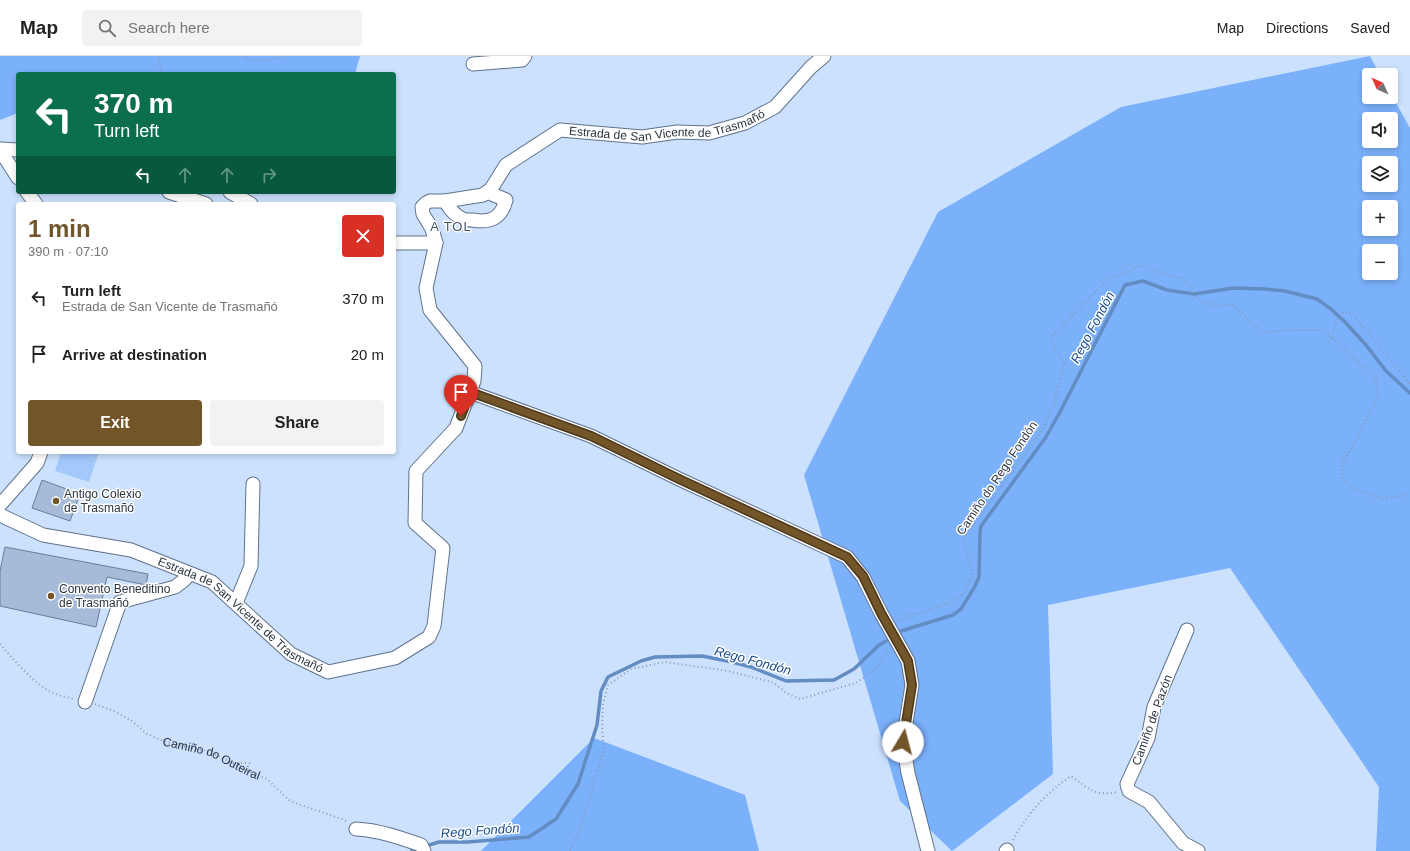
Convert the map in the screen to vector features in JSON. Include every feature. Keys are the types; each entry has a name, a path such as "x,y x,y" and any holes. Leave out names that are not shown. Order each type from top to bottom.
{"street":[{"path":"474,64 522,60 525,56"},
{"name":"Estrada de San Vicente de Trasmañó","path":"487,192 492,190 506,165 560,130 642,137 677,132 709,133 745,123 775,107 811,67 824,56"},
{"path":"0,150 16,150"},
{"path":"0,150 16,175"},
{"path":"396,243 436,243 432,229 423,214 422,207 430,201 444,201 483,195 487,192 506,200 504,209 493,220 483,222 463,219 451,210 444,201"},
{"path":"175,194 200,202"},
{"path":"234,194 248,202"},
{"name":"Estrada de San Vicente de Trasmañó","path":"0,515 43,536 131,550 212,582 291,654 328,672 395,658 429,637 434,626 443,548 416,523 416,471 456,428 474,381 476,366 430,310 426,288 436,243"},
{"path":"470,392 591,436 679,479 847,557 863,576 908,661 912,685 903,742 908,773 928,851"},
{"path":"0,505 38,463 41,454"},
{"path":"236,603 251,566 253,484"},
{"path":"85,702 120,602 175,587 190,574"},
{"name":"Camiño de Pazón","path":"1128,788 1127,784 1148,738 1154,707 1188,630"},
{"path":"1128,788 1130,791 1149,802 1184,843 1198,851"},
{"path":"356,829 366,829 412,841 421,845 424,851"}],"path":[{"path":"158,56 162,72"},
{"path":"243,56 256,61 282,58 283,56"},
{"name":"Camiño do Rego Fondón","path":"570,851 578,834 604,751 602,726 603,704 608,685 631,669 666,662 728,671 774,683 786,693 800,699 856,683 872,672 886,654 900,620 905,617 958,600 965,591 972,575 963,542 966,534 1042,431 1054,404 1064,364 1052,343 1052,336 1100,286 1110,279 1139,266 1181,278 1189,284 1196,297 1202,301 1210,304 1234,306 1261,332 1320,330 1332,338 1376,378 1378,396 1356,440 1342,463 1342,479 1356,490 1383,499 1410,495"},
{"path":"1332,338 1336,322 1343,312 1352,314 1410,384"},
{"name":"Camiño do Outeiral","path":"0,644 32,677 53,694 94,703 114,711 132,721 147,734 166,742 211,752 251,773 267,779 289,800 342,819 356,829"},
{"path":"231,763 253,763"},
{"path":"1007,850 1023,822 1041,800 1057,785 1070,776 1092,791 1102,794 1128,788"}],"shaded area":[{"path":"0,56 360,56 356,72 16,72 16,114 0,120"},
{"path":"1370,56 1376,68 1362,68 1362,104 1397,104 1410,128 1410,851 1376,851 1379,787 1230,568 1048,605 1053,774 952,851 900,801 804,475 938,212 1121,107"},
{"path":"60,454 98,454 89,482 55,471"},
{"path":"594,738 745,795 759,851 481,851"}],"building":[{"name":"Antigo Colexio de Trasmañó","path":"42,480 80,494 70,521 32,508"},
{"name":"Convento Beneditino de Trasmañó","path":"5,547 148,574 146,585 107,577 96,627 0,606 0,571"}],"waterway":[{"name":"Rego Fondón","path":"901,631 953,615 961,609 979,577 981,526 1046,437 1125,285 1143,281 1167,290 1194,294 1234,288 1264,289 1285,291 1317,299 1344,321 1366,345 1386,371 1410,393"},
{"name":"Rego Fondón","path":"426,846 439,842 468,842 529,837 556,819 578,784 597,725 601,691 608,677 641,661 655,657 702,656 751,667 786,681 834,680 854,669 879,645 886,641"},
{"name":"Rego Fondón","path":"412,851 420,848"}],"place":[{"name":"Antigo Colexio de Trasmañó","path":"56,501"},
{"name":"Convento Beneditino de Trasmañó","path":"51,596"}],"district":[{"name":"A TOL","path":"451,226"}],"route":[{"path":"461,416 470,392 591,436 679,479 847,557 863,576 881,613 908,661 912,685 903,742"}]}
